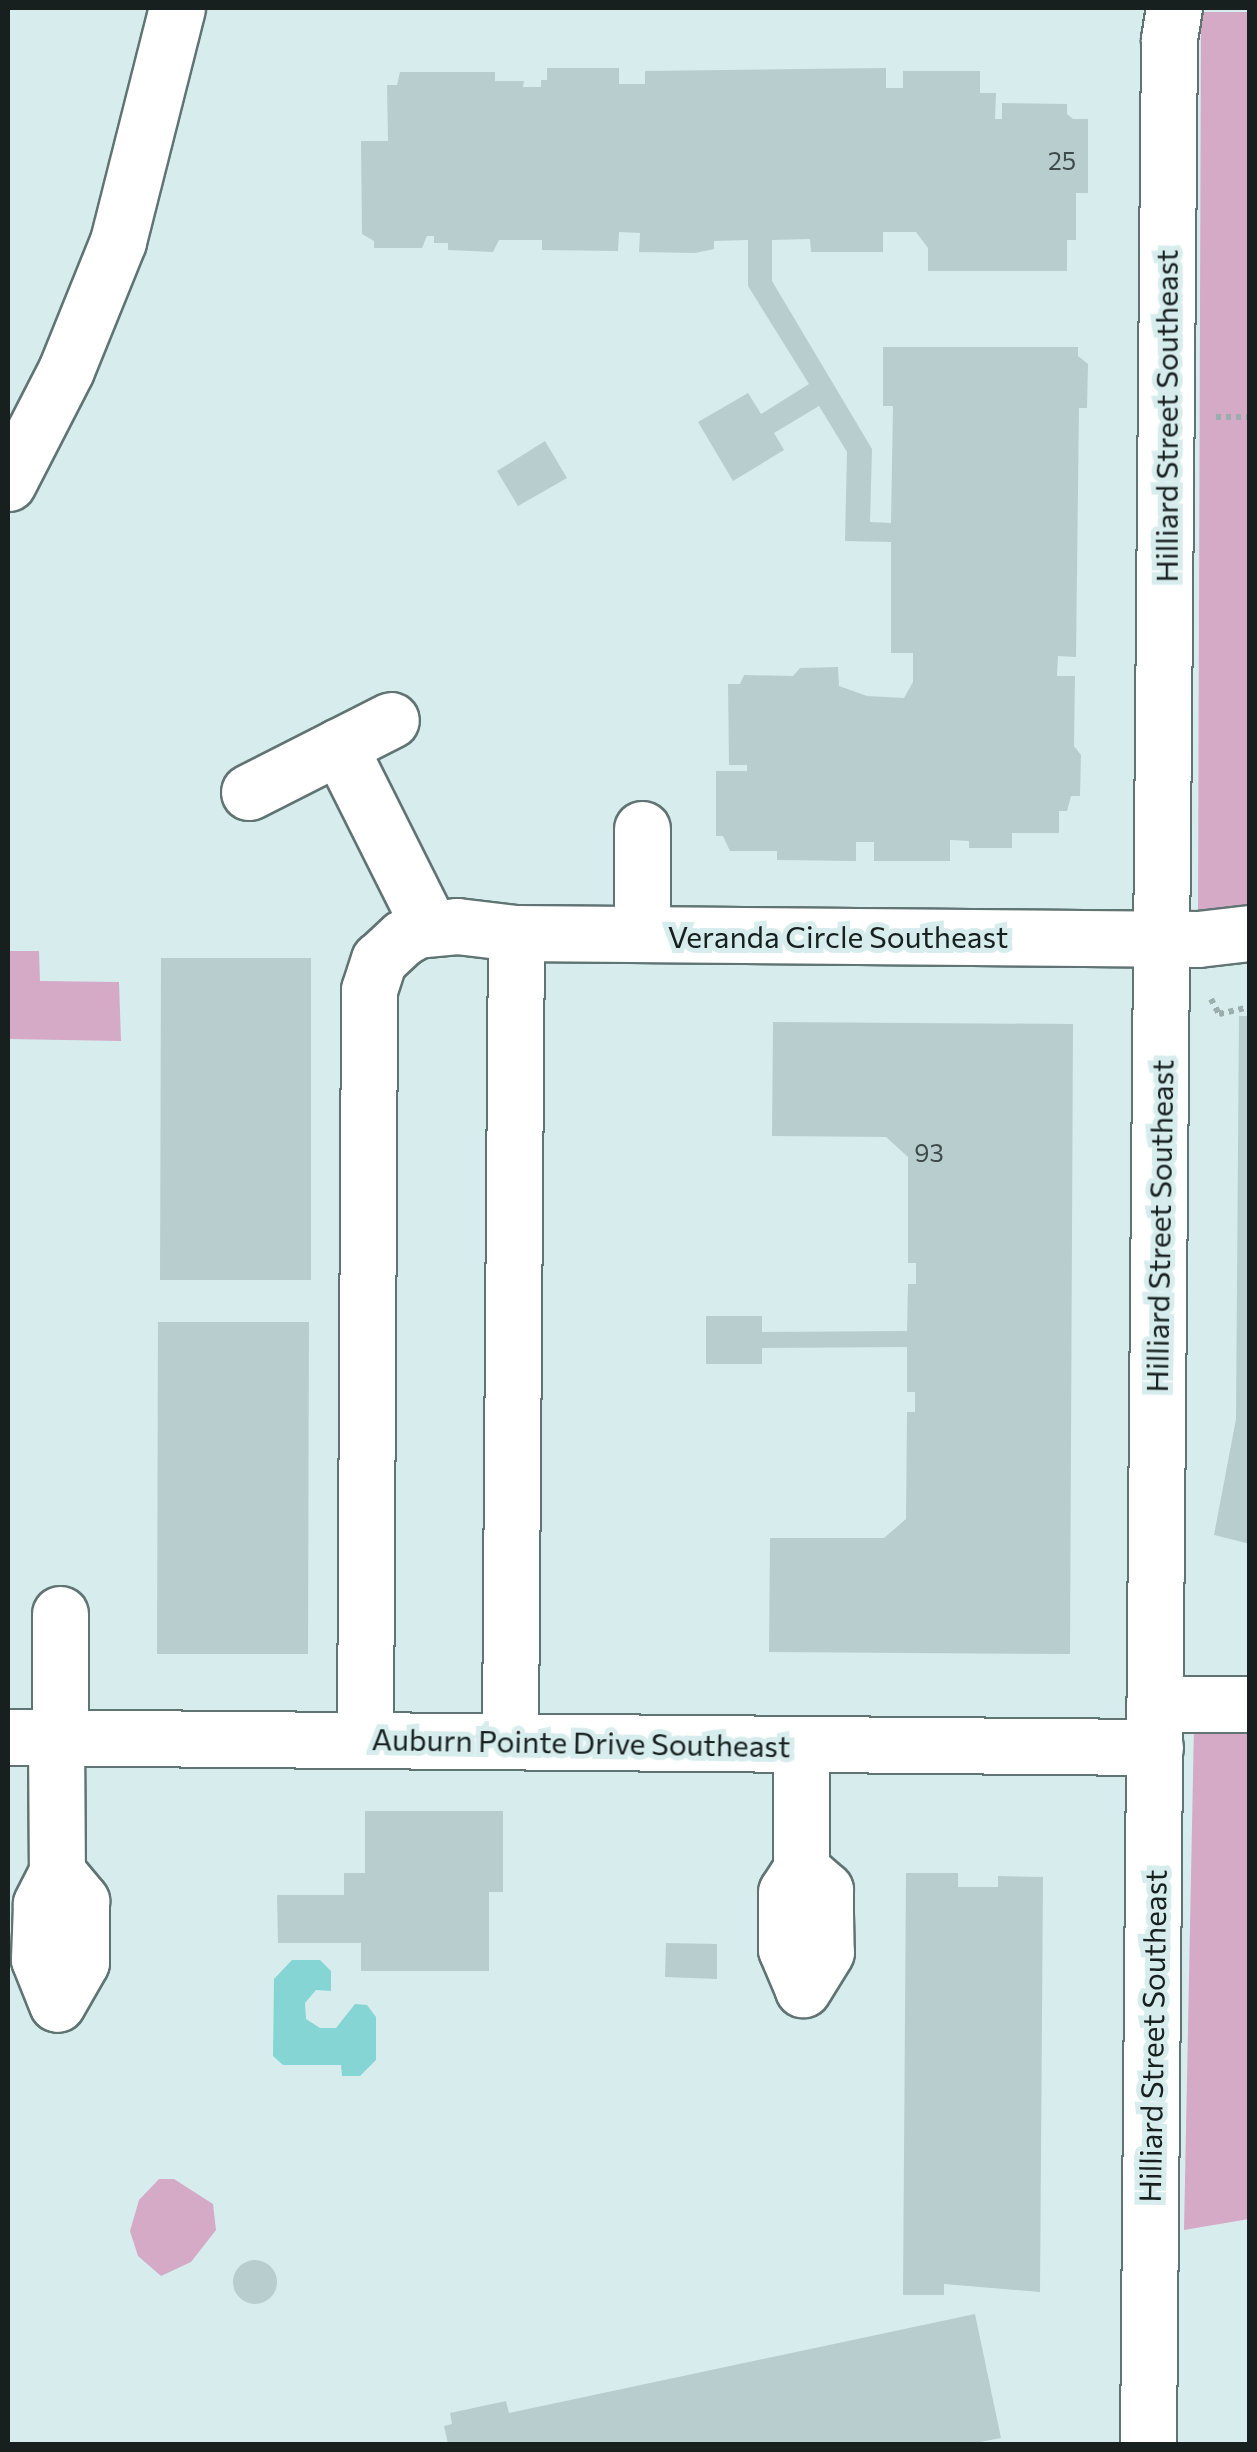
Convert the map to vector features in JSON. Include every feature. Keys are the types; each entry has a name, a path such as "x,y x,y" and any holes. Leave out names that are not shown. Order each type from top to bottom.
{"main road":[{"path":"8,483 66,370 118,241 178,8"},
{"name":"Hilliard Street Southeast","path":"1148,2444 1169,39 1174,8"},
{"path":"248,792 390,720"},
{"path":"339,746 430,928 390,947 379,960 369,990 365,1740"},
{"path":"642,829 642,934"},
{"name":"Veranda Circle Southeast","path":"430,928 457,926 516,933 1161,938 1250,934"},
{"path":"510,1741 516,933"},
{"path":"57,1872 41,1737 60,1614"},
{"name":"Auburn Pointe Drive Southeast","path":"41,1737 802,1744 1154,1726 1250,1704"},
{"path":"801,1869 802,1744"}],"path":[{"path":"1203,417 1250,417"},
{"path":"1196,994 1207,992 1218,1014 1250,1007"}],"shaded area":[{"path":"1201,12 1249,12 1249,908 1198,911"},
{"path":"8,951 39,951 40,981 119,982 121,1041 8,1039"},
{"path":"1249,1724 1249,2219 1184,2230 1194,1725"},
{"path":"159,2179 174,2179 213,2204 216,2230 191,2262 161,2276 138,2256 130,2231 139,2200"}],"water":[{"path":"292,1960 320,1960 331,1971 331,1991 316,1990 305,2003 306,2019 320,2028 336,2028 355,2004 367,2005 376,2017 376,2060 360,2076 342,2076 341,2065 283,2065 273,2056 274,1979"}],"building":[{"path":"547,68 619,68 619,84 645,84 645,71 886,68 886,88 903,88 903,71 980,71 980,93 996,93 995,119 1002,119 1002,103 1067,104 1067,114 1073,119 1088,119 1088,193 1076,193 1076,240 1067,240 1067,271 928,271 928,248 916,232 883,232 883,252 811,252 810,239 772,240 772,281 872,449 870,522 891,523 893,406 883,406 883,347 1078,347 1078,356 1088,364 1087,408 1079,408 1076,657 1058,656 1057,676 1075,676 1074,746 1081,755 1080,796 1071,796 1067,811 1059,811 1059,833 1012,833 1012,848 969,848 969,841 950,840 950,861 874,861 874,842 856,842 856,861 777,860 777,851 730,851 723,836 716,836 716,771 747,771 747,765 729,765 728,684 740,684 744,675 793,676 800,668 838,667 839,686 867,696 904,698 913,682 913,653 891,653 891,542 845,541 847,452 819,406 774,433 784,450 733,481 698,422 748,393 761,414 809,384 748,286 748,240 714,241 714,249 695,253 639,252 640,233 619,232 618,251 542,250 542,240 499,240 493,252 448,250 448,243 434,243 434,236 427,236 422,248 374,248 374,241 362,234 361,141 388,141 387,85 397,85 400,72 495,72 495,81 524,81 523,87 541,87 541,80 547,80"},
{"path":"545,441 567,478 518,506 497,471"},
{"path":"161,958 311,958 311,1280 160,1280"},
{"path":"1239,1016 1250,1016 1250,1544 1214,1535 1236,1419"},
{"path":"773,1022 1073,1024 1070,1654 769,1652 770,1538 884,1538 906,1519 907,1412 915,1412 915,1392 907,1392 907,1347 762,1348 762,1364 706,1364 706,1316 762,1316 762,1332 907,1331 908,1284 916,1284 916,1263 908,1263 908,1157 886,1137 772,1136"},
{"path":"158,1322 309,1322 308,1654 157,1654"},
{"path":"365,1811 503,1811 503,1892 489,1892 489,1971 361,1971 361,1943 278,1943 277,1895 344,1895 344,1873 365,1873"},
{"path":"906,1873 958,1873 958,1887 998,1887 998,1876 1043,1877 1040,2292 944,2284 944,2295 903,2295"},
{"path":"666,1943 717,1944 717,1979 665,1977"},
{"path":"255,2260 270,2267 277,2282 270,2297 255,2304 240,2297 233,2282 240,2267"},
{"path":"975,2314 1001,2438 969,2444 448,2444 444,2426 452,2424 450,2413 506,2401 509,2413"}]}
